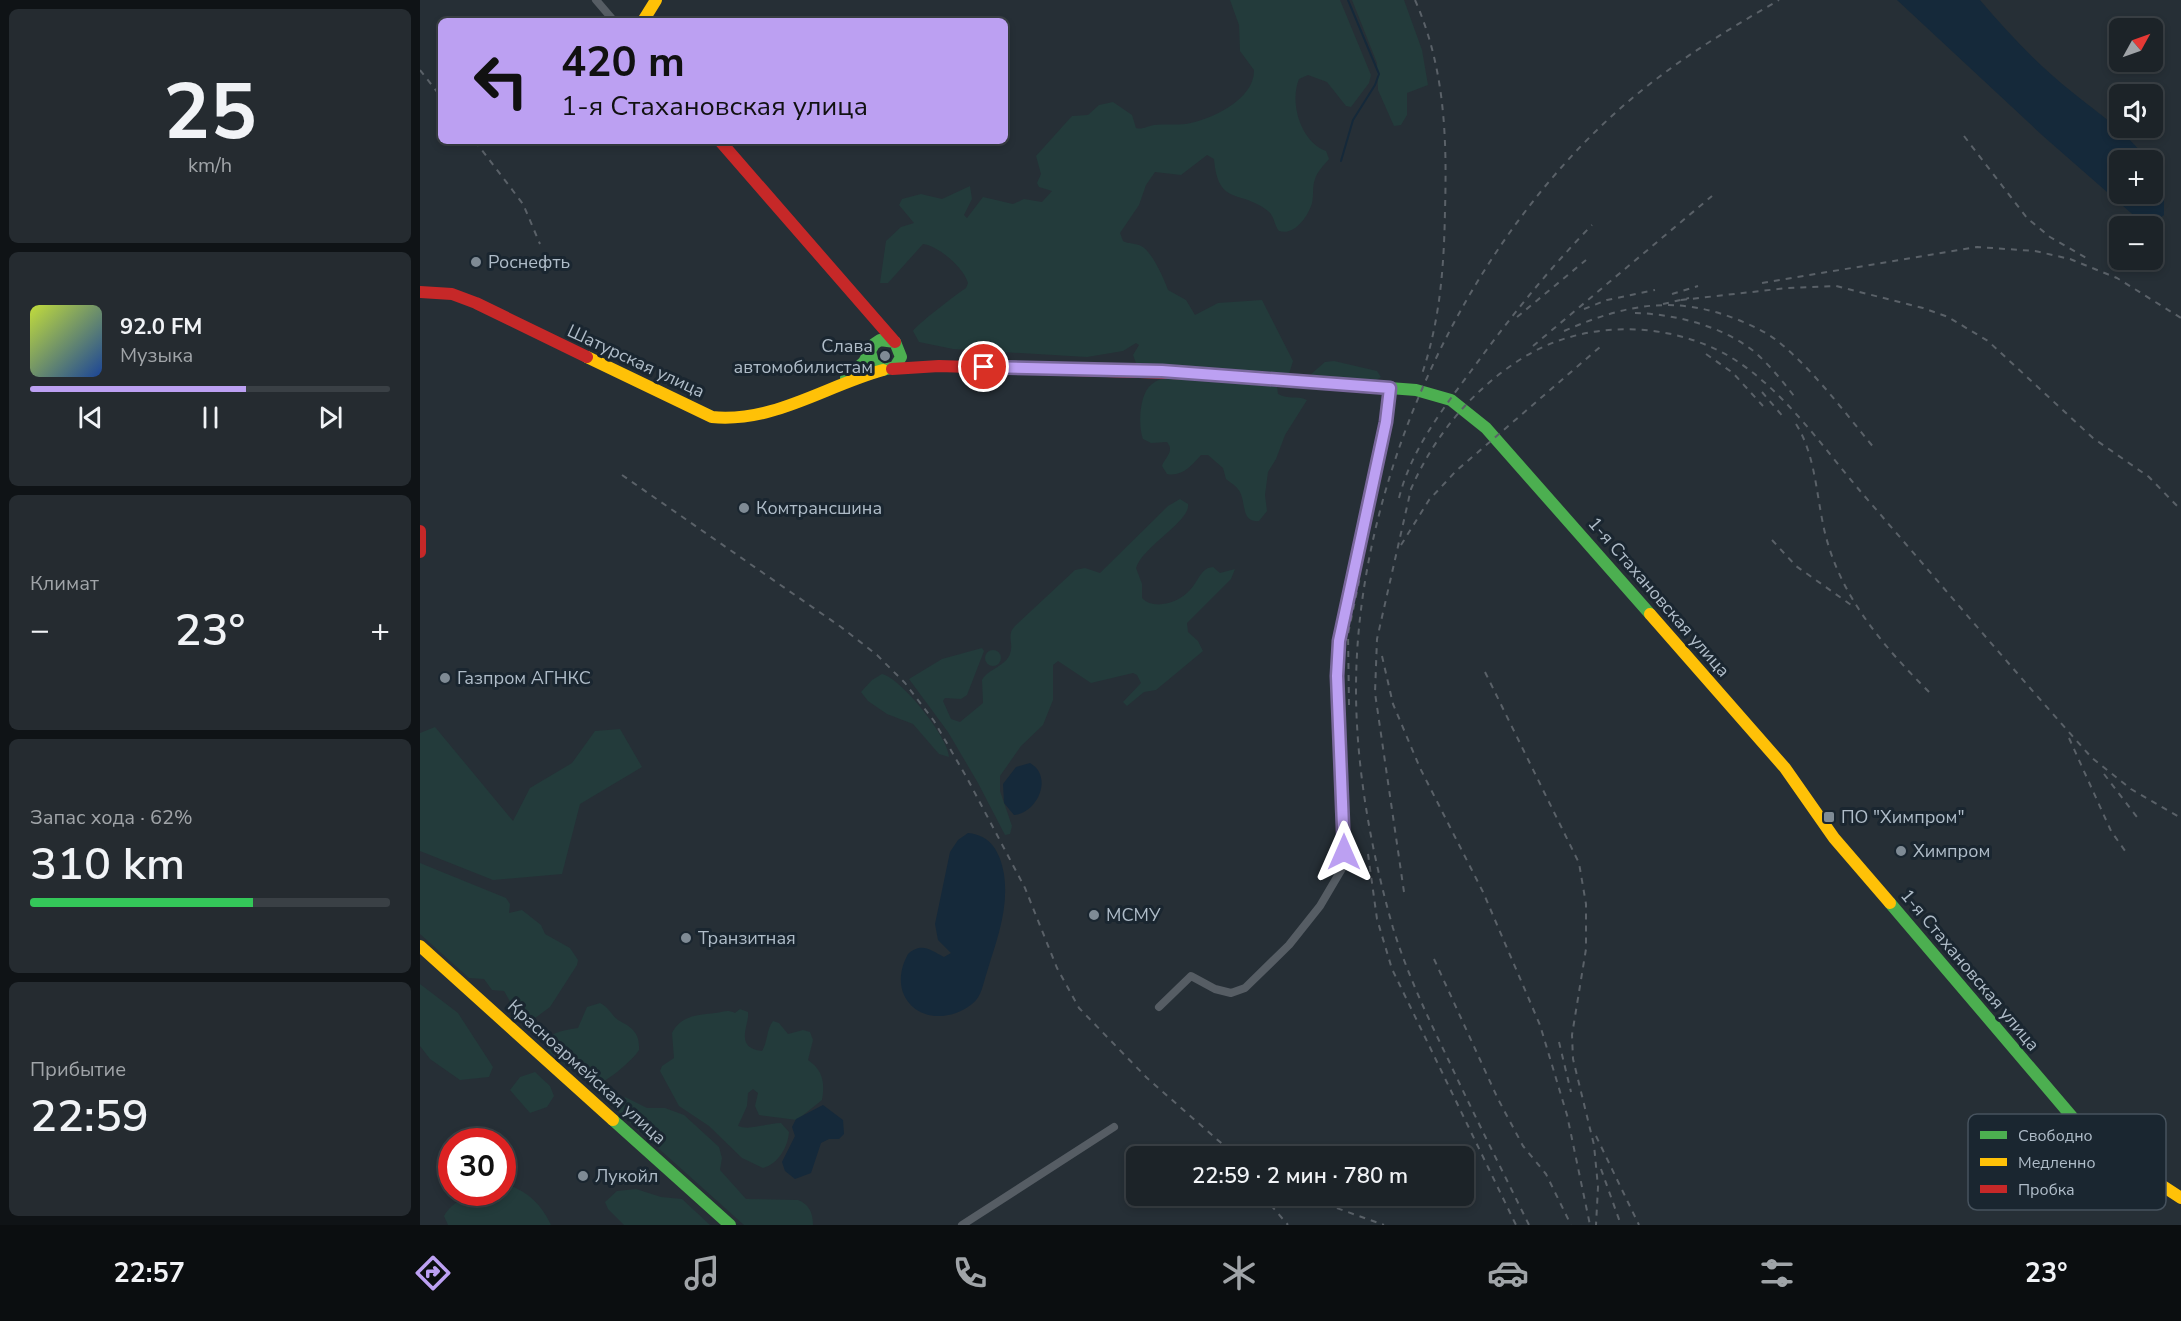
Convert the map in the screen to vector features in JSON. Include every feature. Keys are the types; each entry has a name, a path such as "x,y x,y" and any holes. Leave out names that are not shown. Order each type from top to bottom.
{"main road":[{"path":"645,18 656,0"},
{"path":"723,144 817,249 863,308 897,344 917,359 939,366"},
{"name":"Шатурская улица","path":"420,292 452,294 476,303 712,417 740,421 765,414 838,384"},
{"path":"863,308 870,326 873,363 887,370 898,364 901,357 897,344"},
{"path":"838,384 857,369 871,349 884,339 897,344"},
{"name":"1-я Стахановская улица","path":"838,384 887,370 939,366 1162,371 1390,388 1431,392 1451,398 1476,418 1779,760 1834,838 2070,1114"},
{"path":"420,531 420,552"},
{"name":"Красноармейская улица","path":"420,946 730,1225"},
{"name":"Красноармейская улица","path":"420,956 719,1225"},
{"name":"1-я Стахановская улица","path":"2166,1188 2181,1198"}],"street":[{"path":"597,0 612,18"},
{"path":"1159,1007 1191,976 1215,989 1231,993 1245,988 1289,945 1320,906 1343,867 1345,839 1338,718 1339,641 1386,422 1390,388"},
{"path":"962,1225 1114,1127"}],"green space":[{"path":"1230,0 1340,0 1371,75 1369,83 1351,107 1346,106 1327,82 1308,75 1299,79 1295,99 1299,121 1310,139 1326,151 1329,159 1316,176 1310,208 1295,228 1285,232 1279,231 1268,211 1258,204 1226,191 1216,174 1214,159 1207,155 1181,175 1155,172 1146,185 1139,205 1120,233 1123,241 1139,245 1149,253 1168,290 1186,300 1195,315 1218,303 1262,300 1293,361 1289,374 1137,366 1133,355 1139,345 1136,343 1123,351 1087,357 953,349 919,342 913,331 966,288 968,283 962,271 950,259 936,249 923,244 888,283 880,283 886,241 901,227 914,223 899,205 902,199 921,194 942,199 970,186 972,199 964,215 967,218 983,197 1013,204 1024,199 1042,202 1052,191 1039,187 1037,183 1041,174 1036,156 1072,116 1088,115 1099,105 1113,102 1132,115 1136,128 1141,129 1154,125 1196,122 1219,113 1240,99 1252,80 1254,70 1240,51 1239,25"},
{"path":"1352,0 1404,0 1422,50 1428,85 1407,93 1407,115 1401,125 1394,126 1378,90 1377,63"},
{"path":"1334,361 1377,371 1381,377 1375,381 1310,375 1325,362"},
{"path":"1169,375 1273,382 1277,386 1278,394 1307,400 1285,435 1276,459 1268,472 1265,495 1267,511 1259,521 1249,519 1242,496 1226,479 1223,468 1208,455 1201,455 1182,472 1167,474 1162,466 1170,452 1167,442 1151,443 1143,439 1140,418 1144,395 1152,384"},
{"path":"1180,499 1188,504 1187,511 1175,526 1148,551 1136,568 1142,584 1142,598 1153,604 1167,603 1180,598 1208,568 1213,567 1220,573 1235,569 1231,579 1187,623 1188,632 1198,641 1203,651 1156,690 1144,692 1127,706 1123,702 1141,683 1137,675 1133,673 1091,683 1058,661 1053,665 1053,700 1043,725 1021,746 1000,776 1000,791 1012,826 1010,834 1005,835 948,732 909,679 942,659 982,648 984,651 967,695 961,699 945,698 943,701 951,719 960,722 983,703 982,680 1008,658 1011,650 1012,629 1075,570 1085,568 1100,573 1168,506"},
{"path":"993,650 1001,658 993,666 985,658"},
{"path":"882,674 900,686 923,710 941,737 949,757 939,754 913,724 887,714 868,701 861,692 872,680"},
{"path":"435,727 513,821 530,788 572,763 595,731 620,729 642,767 580,804 562,874 493,880 420,851 420,733"},
{"path":"420,863 506,898 510,904 509,913 522,910 541,925 545,934 570,948 578,960 577,965 550,1007 535,1018 526,1018 515,1010 504,991 492,990 484,979 469,978 420,934"},
{"path":"420,984 458,1013 493,1067 489,1077 460,1080 430,1059 420,1046"},
{"path":"600,1003 634,1031 638,1039 639,1050 618,1071 592,1086 548,1051 546,1042 555,1033 578,1028 587,1007"},
{"path":"740,1009 748,1012 745,1041 753,1049 762,1051 773,1021 779,1023 788,1034 803,1030 810,1032 813,1040 808,1060 817,1068 823,1083 822,1100 797,1120 759,1115 755,1106 758,1093 753,1089 748,1093 747,1106 738,1126 748,1128 781,1123 789,1132 787,1143 778,1159 763,1168 742,1158 709,1126 679,1106 660,1071 662,1066 674,1058 672,1033 685,1019 696,1015 728,1011 735,1013"},
{"path":"535,1072 550,1086 554,1096 547,1107 530,1113 510,1090 520,1077"},
{"path":"625,1097 647,1108 665,1108 684,1115 719,1147 722,1158 720,1170 746,1199 798,1200 810,1210 813,1225 744,1225 620,1114 616,1106"},
{"path":"516,1188 532,1198 543,1210 551,1225 448,1225 444,1216 452,1206 516,1206"},
{"path":"636,1189 661,1197 682,1199 710,1225 624,1225 608,1209 605,1202 617,1191"}],"water":[{"path":"1897,0 1980,0 2035,60 2109,122 2109,138 2127,138 2139,150 2109,150 2109,194 2043,136"},
{"path":"2163,197 2164,215 2163,216 2134,216 2121,204 2163,204"},
{"path":"1030,763 1041,777 1040,794 1030,808 1014,815 1004,803 1003,784 1016,767"},
{"path":"968,833 976,834 988,841 1000,859 1005,887 1001,924 978,998 957,1013 941,1016 927,1014 915,1009 906,999 901,986 902,971 908,954 918,948 926,948 944,957 951,953 938,940 935,924 950,852 958,840"},
{"path":"823,1105 843,1120 844,1134 839,1139 829,1139 821,1143 811,1173 795,1179 785,1171 782,1162 795,1136 792,1127 796,1119"}],"waterway":[{"path":"1341,161 1353,120 1375,85 1379,74 1348,0"}],"railway":[{"path":"1415,0 1433,51 1438,77 1444,129 1446,183 1440,295 1433,336 1421,377"},
{"path":"1529,1225 1418,994 1393,928 1378,869 1362,779 1356,689 1362,604 1378,518 1405,432 1440,349 1484,270 1536,197 1595,132 1659,77 1703,46 1779,0"},
{"path":"420,70 438,93"},
{"path":"1964,136 2027,218 2050,237 2088,259"},
{"path":"477,144 523,204 540,244"},
{"path":"1533,346 1712,196"},
{"path":"1399,498 1404,480 1419,447 1449,401 1529,296 1592,225"},
{"path":"1762,283 1977,247 2035,251 2070,259 2117,278 2181,318"},
{"path":"1517,317 1586,260"},
{"path":"1672,294 1698,286"},
{"path":"1681,300 1787,288 1836,286 1923,308 1948,317 1988,341 2093,438 2149,477 2181,510"},
{"path":"1584,309 1607,300 1655,290"},
{"path":"1663,304 1689,298"},
{"path":"1564,331 1609,314 1651,306 1695,307 1741,321 1771,336 1806,367 1875,449"},
{"path":"1635,313 1683,319 1731,336 1757,354 1797,400"},
{"path":"1404,892 1375,693 1377,639 1411,489 1420,469 1443,433 1486,385 1521,359 1545,346 1596,331 1623,329 1677,335 1727,355 1766,383 1800,418 1861,492 2092,758 2131,789 2181,818"},
{"path":"1401,545 1429,500 1456,471 1600,347"},
{"path":"1706,354 1733,373 1763,406"},
{"path":"1762,392 1785,419"},
{"path":"1796,424 1809,452 1828,544 1846,587 1884,643 1931,694"},
{"path":"622,475 841,627 877,655 905,683 934,721 967,778 1025,888 1057,968 1079,1008 1147,1078 1225,1146"},
{"path":"1772,540 1796,566 1854,607"},
{"path":"1349,705 1348,634 1360,577"},
{"path":"1382,656 1393,704 1420,768 1483,892 1540,1025 1567,1115 1590,1225"},
{"path":"1485,672 1579,863 1586,904 1586,949 1572,1035 1573,1059 1594,1145 1598,1187 1596,1225"},
{"path":"2069,738 2111,831 2128,855"},
{"path":"2104,774 2140,821"},
{"path":"1368,854 1377,919 1392,969 1516,1225"},
{"path":"1434,959 1498,1099 1523,1146 1546,1174 1571,1225"},
{"path":"1559,1042 1571,1092"},
{"path":"1596,1136 1639,1225"},
{"path":"1601,1169 1621,1225"},
{"path":"1272,1206 1288,1225"},
{"path":"1331,1206 1384,1225"}],"traffic: fast":[{"path":"846,378 864,362 874,344 880,340 895,342 901,357 895,367 883,370 873,363 870,351"},
{"path":"1203,374 1416,390 1451,400 1486,428 1650,614"},
{"path":"1890,903 2070,1114"},
{"path":"613,1120 730,1225"}],"traffic: slow":[{"path":"645,18 656,0"},
{"path":"587,357 712,417 735,417 778,409 883,370"},
{"path":"1650,614 1785,768 1834,838 1890,903"},
{"path":"420,946 613,1120"},
{"path":"2166,1188 2181,1198"}],"traffic: jam":[{"path":"723,144 895,342"},
{"path":"420,292 452,294 476,303 587,357"},
{"path":"892,369 939,366 1203,374"},
{"path":"420,531 420,552"}],"place":[{"name":"Роснефть","path":"476,262"},
{"name":"Слава автомобилистам","path":"885,356"},
{"name":"Комтрансшина","path":"744,508"},
{"name":"Газпром АГНКС","path":"445,678"},
{"name":"ПО \"Химпром\"","path":"1829,817"},
{"name":"Химпром","path":"1901,851"},
{"name":"МСМУ","path":"1094,915"},
{"name":"Транзитная","path":"686,938"},
{"name":"Лукойл","path":"583,1176"}],"route":[{"path":"984,367 1162,371 1390,388 1386,422 1339,641 1337,676 1344,852"}]}
